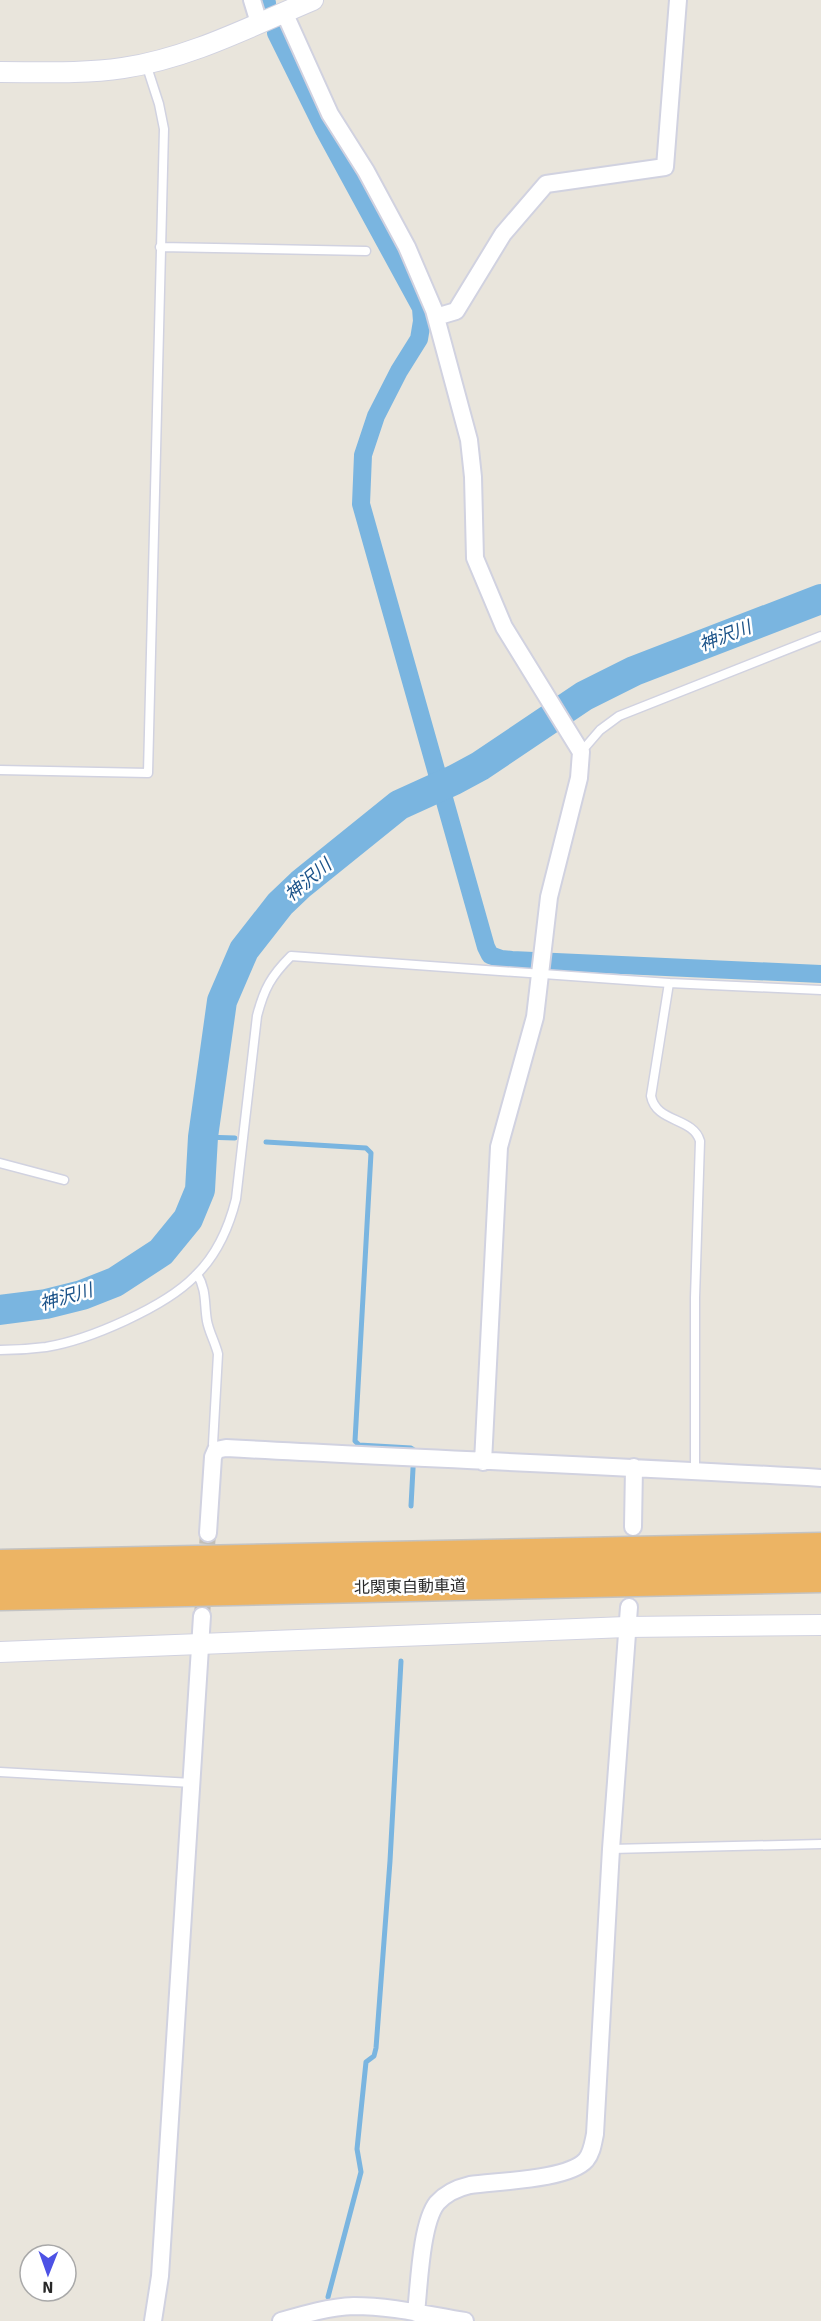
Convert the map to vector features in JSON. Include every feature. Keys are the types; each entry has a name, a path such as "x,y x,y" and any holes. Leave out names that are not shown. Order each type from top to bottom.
{"highway":[{"name":"北関東自動車道","path":"0,1565 821,1548"},
{"name":"北関東自動車道","path":"0,1595 821,1577"}],"street":[{"path":"252,0 259,23"},
{"path":"0,72 51,73 99,70 146,63 217,41 313,0"},
{"path":"436,317 456,311 503,234 546,183 665,167 678,0"},
{"path":"284,12 330,114 366,171 407,247 436,317 469,440 473,477 475,558 504,627 577,745 579,778 553,878 535,1017 499,1147 483,1462"},
{"path":"208,1533 213,1457 216,1450 226,1448 821,1478"},
{"path":"633,1527 634,1467"},
{"path":"416,2313 430,2213 438,2202 457,2188 470,2185 561,2174 576,2168 586,2159 592,2149 595,2134 611,1849 629,1607"},
{"path":"153,2321 160,2276 202,1616"},
{"path":"0,1652 626,1627 821,1625"},
{"path":"282,2321 314,2317 352,2306 379,2307 465,2321"}],"lane":[{"path":"0,770 148,773 164,129 146,63"},
{"path":"160,247 366,251"},
{"path":"577,745 619,716 821,636"},
{"path":"0,1350 48,1347 97,1332 175,1293 197,1274 214,1251 233,1212 257,1016 262,994 273,974 291,956 540,965 669,983 821,990"},
{"path":"669,983 651,1096 652,1102 660,1112 694,1130 700,1141 695,1298 695,1471"},
{"path":"0,1163 64,1180"},
{"path":"197,1274 205,1286 207,1325 215,1340 218,1354 213,1444 216,1450"},
{"path":"0,1772 192,1783"},
{"path":"611,1849 821,1844"}],"waterway":[{"path":"276,33 324,130 421,308 422,321 419,339 399,371 376,416 363,455 361,504 490,955 512,960 821,974"},
{"name":"神沢川","path":"0,1310 46,1304 82,1295 115,1282 161,1252 188,1219 200,1190 203,1137 222,1001 244,950 280,904 301,884 399,805 480,766 584,696 634,671 821,599"},
{"path":"203,1137 235,1138"},
{"path":"266,1142 366,1148 371,1153 355,1441 359,1445 414,1450 411,1506"},
{"path":"328,2297 361,2172 357,2149 366,2062 374,2056 376,2048 390,1861 401,1661"}],"tunnel":[{"path":"202,1616 208,1533"}]}
